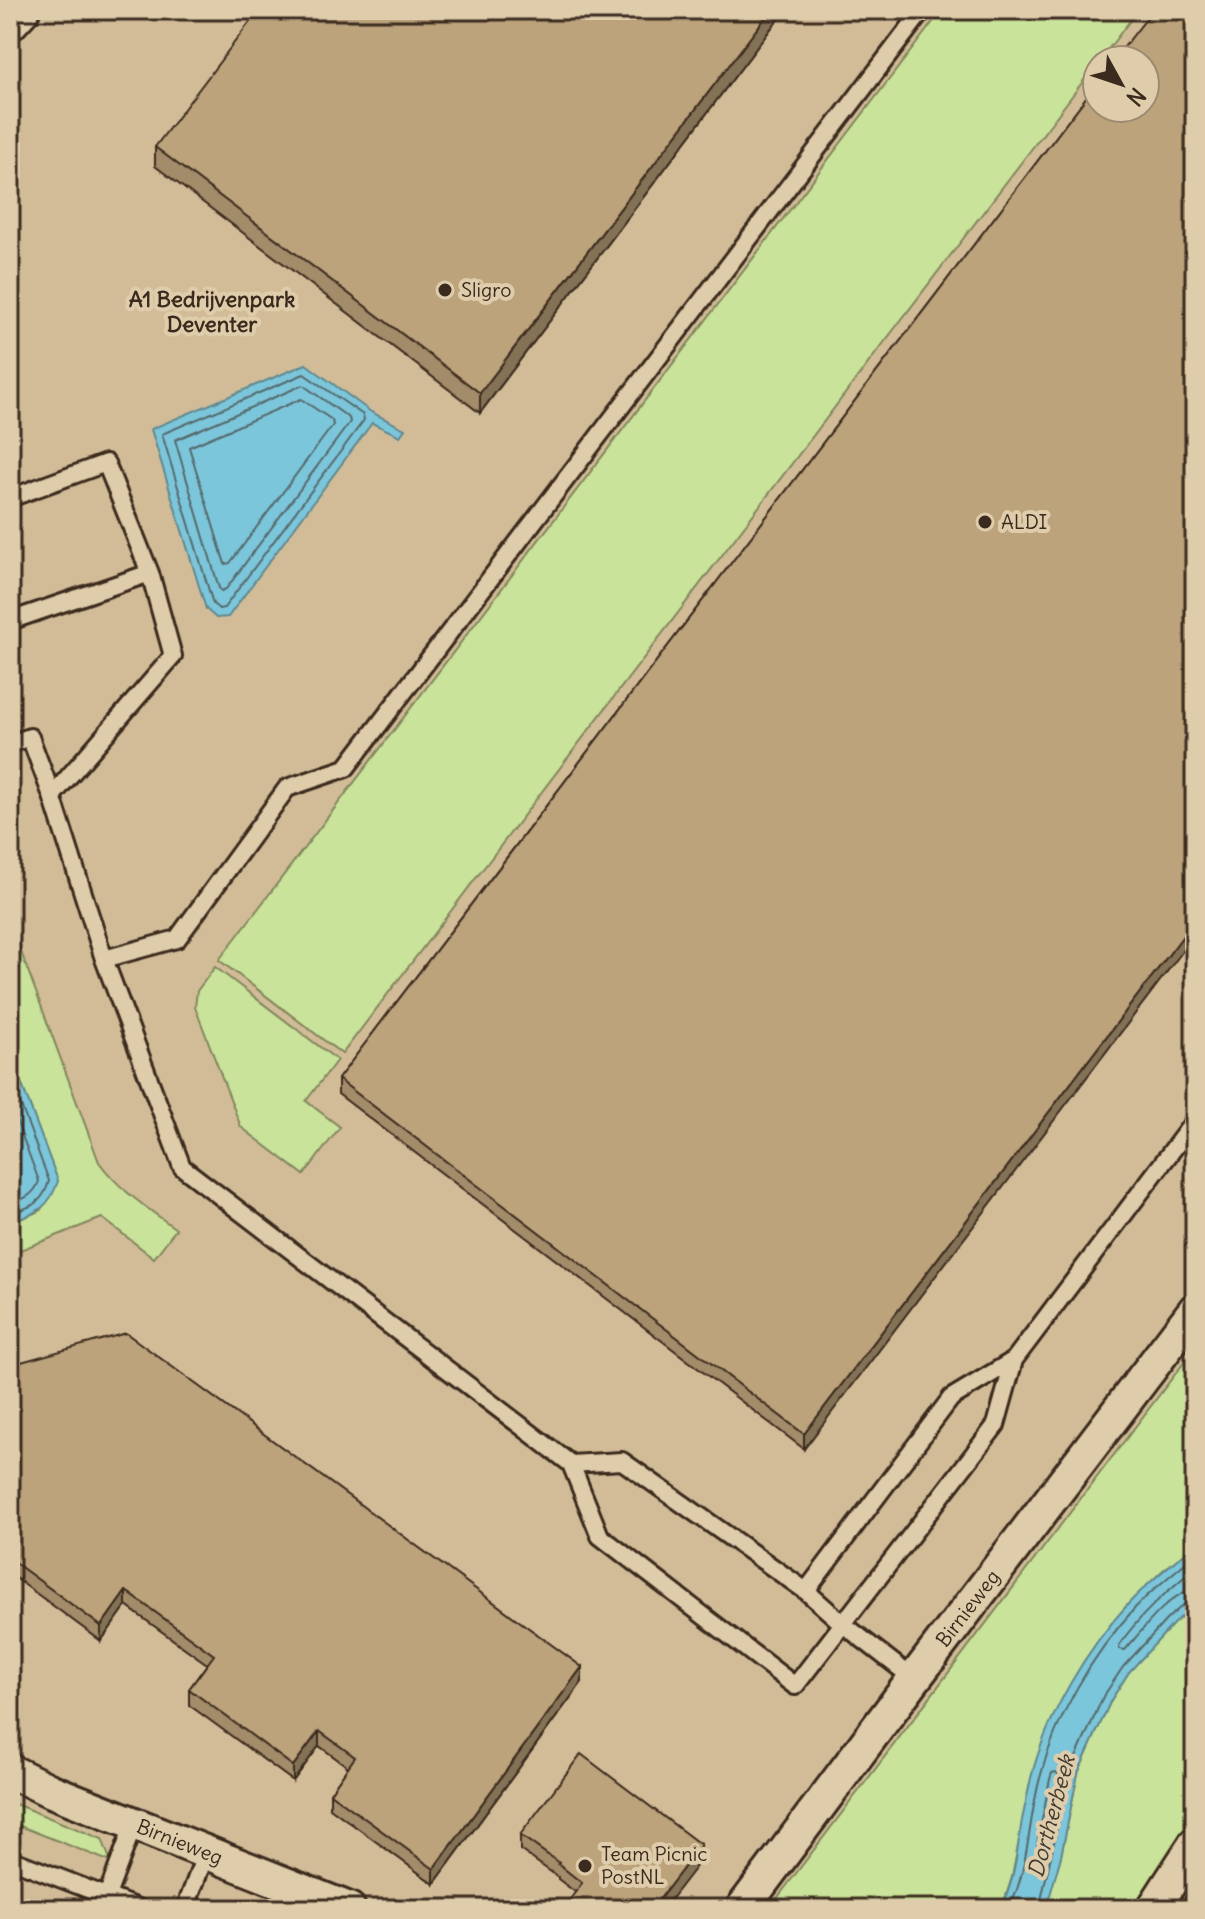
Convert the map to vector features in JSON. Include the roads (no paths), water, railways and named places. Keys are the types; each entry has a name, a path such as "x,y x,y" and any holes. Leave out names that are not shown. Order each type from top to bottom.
{"street":[{"path":"10,24 23,10"},
{"name":"Birnieweg","path":"742,1909 1195,1310"},
{"name":"Birnieweg","path":"10,1771 49,1790 349,1909"},
{"path":"1153,1909 1195,1844"}],"lane":[{"path":"104,959 177,939 287,788 346,768 923,10"},
{"path":"10,498 106,463 150,573 173,656 52,796"},
{"path":"10,621 150,573"},
{"path":"10,744 30,737 104,959 182,1167 571,1464 600,1536 795,1686 996,1425 1014,1360 1195,1120"},
{"path":"806,1591 951,1398 1014,1360"},
{"path":"571,1464 622,1461 806,1591 914,1679"},
{"path":"104,1903 134,1824"},
{"path":"185,1909 206,1853"},
{"path":"10,1859 104,1903 140,1909"}],"water":[{"path":"306,364 371,412 405,429 400,436 372,423 228,617 216,618 206,609 151,429"},
{"path":"10,1053 58,1181 46,1204 10,1223"},
{"name":"Dortherbeek","path":"1195,1545 1195,1605 1129,1672 1111,1700 1078,1773 1047,1906 1045,1909 1000,1909 1012,1877 1038,1754 1070,1684 1098,1640 1130,1602"}],"place":[{"name":"Sligro","path":"445,290"},
{"name":"ALDI","path":"985,522"},
{"name":"Team Picnic PostNL","path":"585,1866"}],"district":[{"name":"A1 Bedrijvenpark Deventer","path":"212,312"}]}
